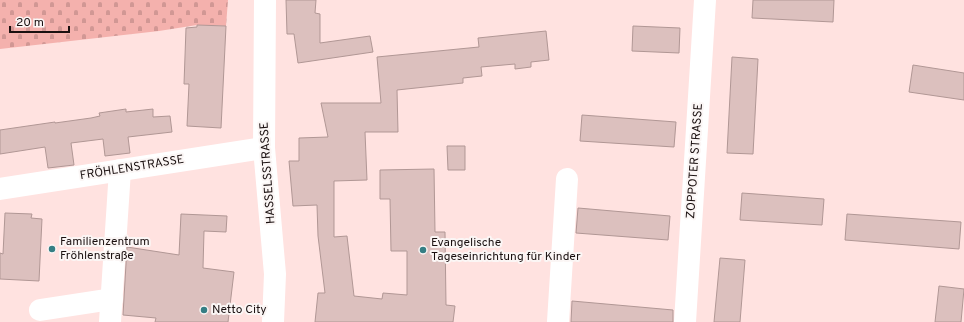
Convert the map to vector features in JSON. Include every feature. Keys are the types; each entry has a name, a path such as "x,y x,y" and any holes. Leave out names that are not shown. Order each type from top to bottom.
{"street":[{"name":"HASSELSSTRASSE","path":"264,0 264,148 275,274 273,322"},
{"name":"ZOPPOTER STRASSE","path":"685,322 705,0"},
{"name":"FRÖHLENSTRASSE","path":"0,189 264,148"},
{"path":"110,322 120,170"},
{"path":"558,322 567,179"},
{"path":"40,310 112,299"}],"green space":[{"path":"0,0 228,0 226,26 197,25 159,31 0,49"}],"building":[{"path":"286,0 316,0 315,13 320,14 320,43 370,36 373,52 298,63 294,34 287,34"},
{"path":"753,0 834,0 833,22 752,18"},
{"path":"197,25 226,26 221,128 187,126 189,84 184,84 186,28 197,27"},
{"path":"633,26 680,28 679,53 632,51"},
{"path":"546,31 549,60 531,62 531,67 515,69 515,64 481,67 482,76 463,78 463,83 397,90 398,132 365,132 367,180 334,181 334,237 347,236 354,296 382,299 383,293 407,295 407,251 391,251 390,199 380,199 380,170 434,169 435,232 445,232 446,305 455,306 453,322 315,322 318,293 325,293 318,236 317,205 293,206 289,161 299,161 299,138 328,137 321,103 381,103 377,57 479,47 478,38"},
{"path":"732,57 758,59 753,154 727,153"},
{"path":"913,65 964,73 964,100 909,92"},
{"path":"126,109 126,112 153,109 153,117 170,116 172,132 128,137 130,153 105,156 103,139 71,143 74,165 48,168 45,147 0,154 0,130 91,118 100,116 99,113"},
{"path":"582,115 676,122 674,147 580,141"},
{"path":"447,146 465,146 465,170 448,170"},
{"path":"742,193 824,199 822,225 740,220"},
{"path":"578,208 670,216 668,240 576,233"},
{"path":"5,213 32,214 31,218 42,219 39,281 0,279 0,253 3,254"},
{"path":"181,214 227,216 226,232 204,231 203,268 234,272 228,322 155,322 156,318 123,315 127,247 179,255"},
{"path":"847,214 961,222 959,249 845,240"},
{"path":"720,258 745,260 740,322 714,322"},
{"path":"939,286 964,289 961,322 935,322"},
{"path":"572,301 673,310 673,322 571,322"}],"place":[{"name":"Familienzentrum Fröhlenstraße","path":"52,249"},
{"name":"Evangelische Tageseinrichtung für Kinder","path":"423,250"},
{"name":"Netto City","path":"204,310"}]}
